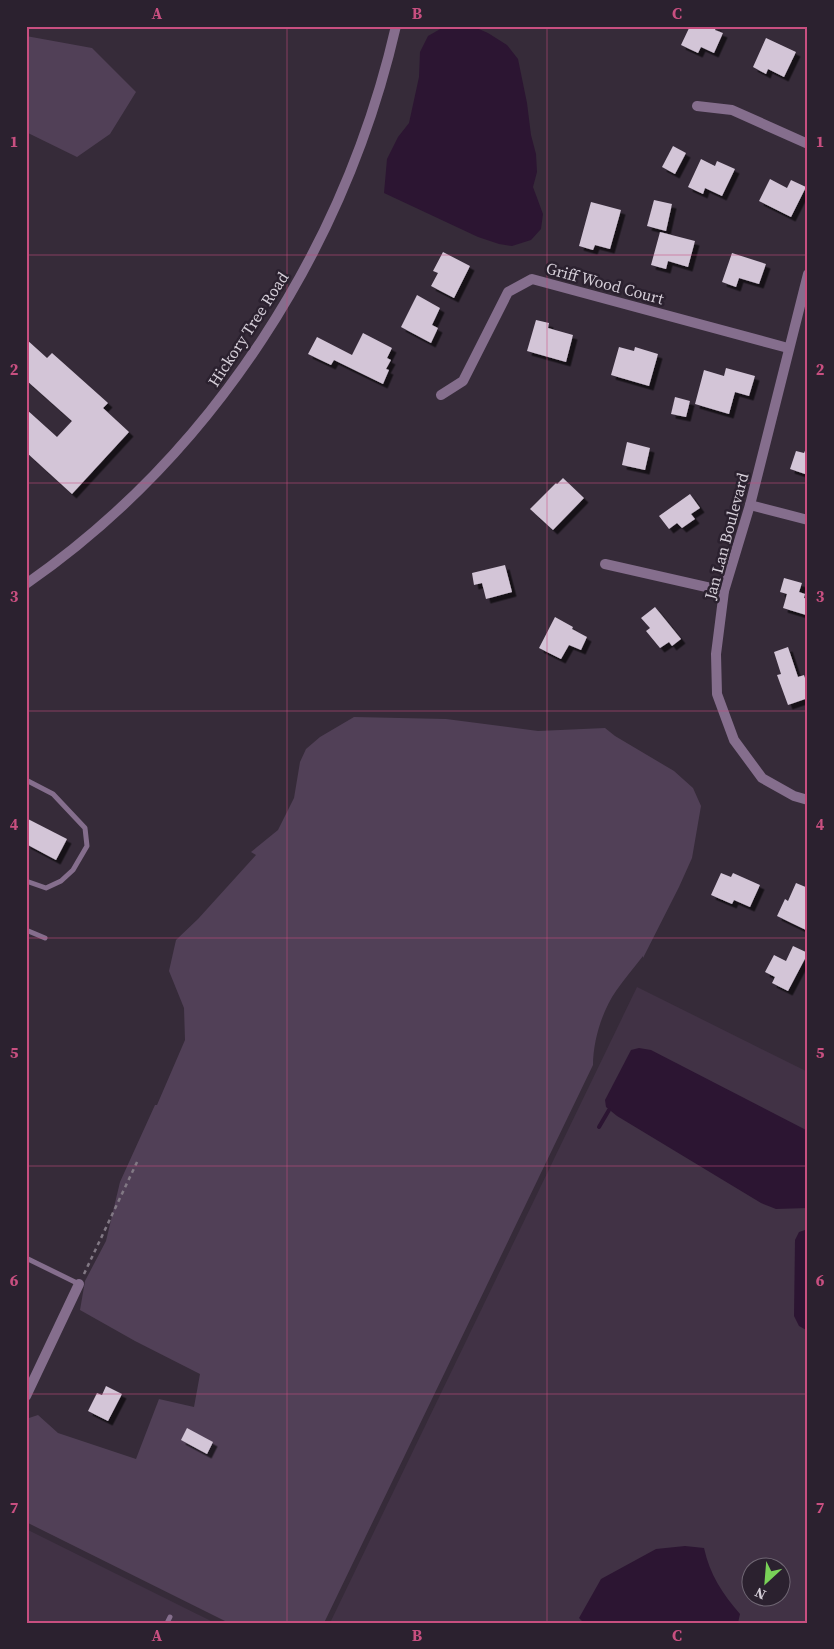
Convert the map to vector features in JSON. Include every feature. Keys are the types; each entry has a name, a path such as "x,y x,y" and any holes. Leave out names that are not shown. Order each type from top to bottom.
{"street":[{"name":"Hickory Tree Road","path":"26,584 89,536 136,492 191,435 228,389 268,332 295,288 348,180 370,120 388,61 396,26"},
{"path":"697,106 732,110 808,144"},
{"name":"Jan Lan Boulevard","path":"808,274 750,506 724,592 716,654 717,694 734,740 762,778 794,796 808,800"},
{"name":"Griff Wood Court","path":"441,395 463,381 508,292 532,279 788,348"},
{"path":"750,506 808,520"},
{"path":"605,564 724,592"},
{"path":"26,1396 79,1284"}],"lane":[{"path":"26,780 53,794 85,828 86,846 73,870 61,881 46,888 26,881"},
{"path":"26,930 44,938"},
{"path":"26,1258 79,1284"},
{"path":"167,1623 170,1617"}],"path":[{"path":"79,1284 138,1160"}],"shaded area":[{"path":"472,26 488,33 507,45 518,59 536,154 537,172 533,187 543,214 541,229 531,240 512,246 478,237 384,193 387,159 398,137 409,123 419,77 420,52 428,36 442,28"},
{"path":"26,36 92,48 136,92 110,134 77,157 28,133 26,134"},
{"path":"354,717 446,719 538,731 605,728 615,736 674,771 693,788 701,806 692,858 679,887 643,958 643,956 619,987 606,1008 597,1036 593,1065 324,1623 229,1623 26,1522 26,1419 38,1415 58,1433 136,1459 159,1399 194,1407 200,1374 80,1310 85,1281 106,1241 120,1182 155,1105 157,1105 185,1040 184,1008 169,971 176,940 198,919 256,855 251,852 278,830 294,798 300,762 306,749 320,737"},
{"path":"637,987 808,1072 808,1623 330,1623"},
{"path":"639,1048 651,1050 808,1131 808,1208 776,1209 761,1203 617,1116 606,1107 605,1100 631,1050"},
{"path":"808,1229 808,1331 799,1326 794,1316 795,1240 799,1232"},
{"path":"26,1529 215,1623 26,1623"},
{"path":"685,1546 704,1548 718,1583 740,1614 738,1623 584,1623 579,1618 601,1579 656,1549"}],"building":[{"path":"690,26 717,26 715,30 723,33 714,53 701,47 698,53 681,45"},
{"path":"766,38 796,52 784,77 768,69 766,74 753,67"},
{"path":"673,146 686,153 675,174 662,167"},
{"path":"701,159 715,166 717,161 735,169 722,196 705,188 703,194 688,187"},
{"path":"770,179 787,188 791,180 806,187 791,217 759,201"},
{"path":"654,200 672,204 666,231 647,226"},
{"path":"591,202 621,210 610,249 595,245 593,250 579,246"},
{"path":"660,232 695,241 688,267 668,261 666,269 651,265"},
{"path":"443,252 470,266 454,298 431,286 438,273 433,271"},
{"path":"732,253 766,264 759,284 739,278 736,287 722,282"},
{"path":"417,295 440,308 432,325 438,328 431,343 401,327"},
{"path":"536,320 549,323 548,328 573,335 566,362 527,351"},
{"path":"363,333 392,348 387,358 391,360 386,369 389,370 383,384 334,360 331,365 308,354 317,337 352,355"},
{"path":"26,339 47,358 52,353 108,403 103,408 129,432 72,494 26,452 26,409 57,437 72,421 26,380"},
{"path":"619,347 634,351 635,347 658,354 649,386 611,375"},
{"path":"726,368 755,376 749,396 735,392 729,414 695,404 704,370 724,376"},
{"path":"675,397 690,401 686,417 671,414"},
{"path":"627,442 650,448 645,470 622,465"},
{"path":"808,444 808,475 790,469 796,451 804,453"},
{"path":"563,478 584,498 553,530 530,509"},
{"path":"690,494 700,508 691,514 695,519 682,528 677,523 669,529 659,516"},
{"path":"505,565 512,592 486,599 482,583 474,585 472,573"},
{"path":"784,578 802,583 799,592 805,594 804,598 808,599 806,615 783,608 787,594 780,592"},
{"path":"655,607 681,639 672,646 669,642 660,648 646,631 650,628 641,618"},
{"path":"555,617 587,637 581,650 569,645 561,659 539,648"},
{"path":"788,647 798,677 804,675 808,687 808,698 788,705 777,675 781,674 774,652"},
{"path":"26,818 67,839 56,860 26,844"},
{"path":"721,873 731,877 733,873 760,885 750,907 734,900 732,904 711,895"},
{"path":"796,883 808,888 808,931 777,916 785,899 788,901"},
{"path":"793,946 808,953 788,991 772,983 775,977 765,972 774,955 786,961"},
{"path":"106,1386 122,1394 108,1421 88,1411 97,1393 102,1395"},
{"path":"187,1428 213,1442 207,1454 181,1440"}],"waterway":[{"path":"599,1127 609,1110"}]}
